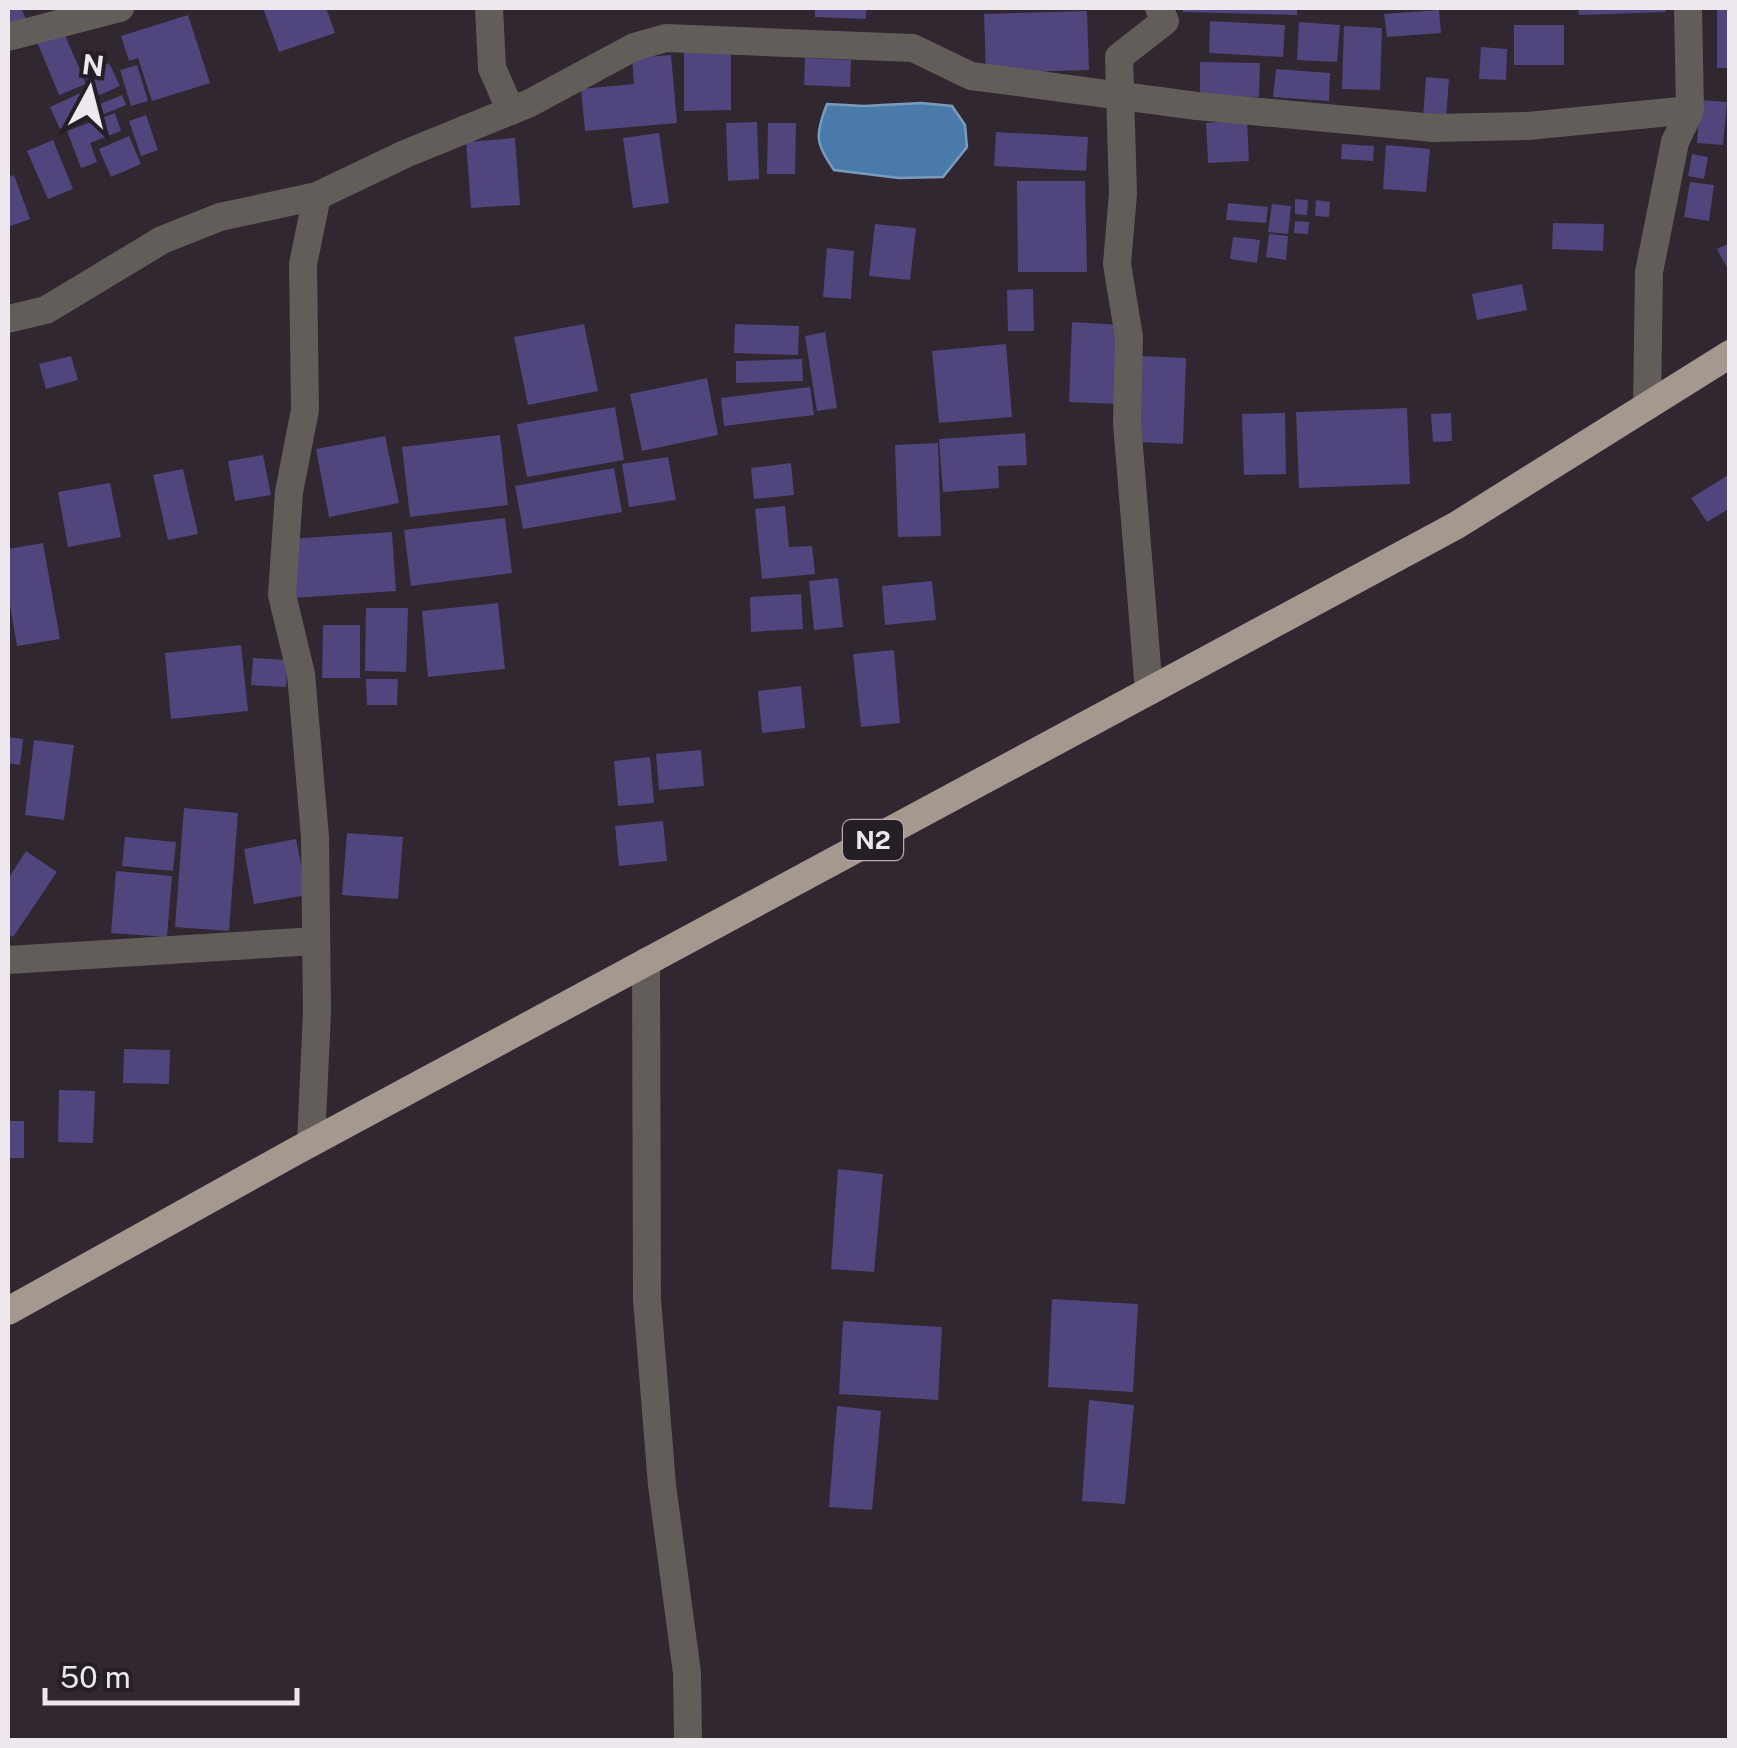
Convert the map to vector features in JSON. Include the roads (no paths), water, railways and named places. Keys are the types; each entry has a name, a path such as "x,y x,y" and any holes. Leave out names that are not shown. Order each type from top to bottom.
{"highway":[{"name":"N2","path":"8,1312 312,1143 1457,525 1730,354"}],"street":[{"path":"8,37 120,8"},
{"path":"489,8 492,68 511,111"},
{"path":"1149,691 1127,423 1128,337 1116,264 1123,194 1120,57 1165,20 1159,8"},
{"path":"1647,406 1649,272 1675,142 1690,110 1688,8"},
{"path":"8,320 46,310 162,240 206,222 317,196 405,154 511,111 634,48 666,38 913,48 971,76 1216,108 1434,128 1528,126 1690,110"},
{"path":"312,1143 315,837 301,674 282,594 290,492 305,410 303,264 317,196"},
{"path":"8,960 316,941"},
{"path":"646,962 647,1300 662,1486 687,1672 688,1740"}],"water":[{"path":"827,104 952,106 965,125 967,147 943,177 899,178 834,170 823,153 820,124"}]}
